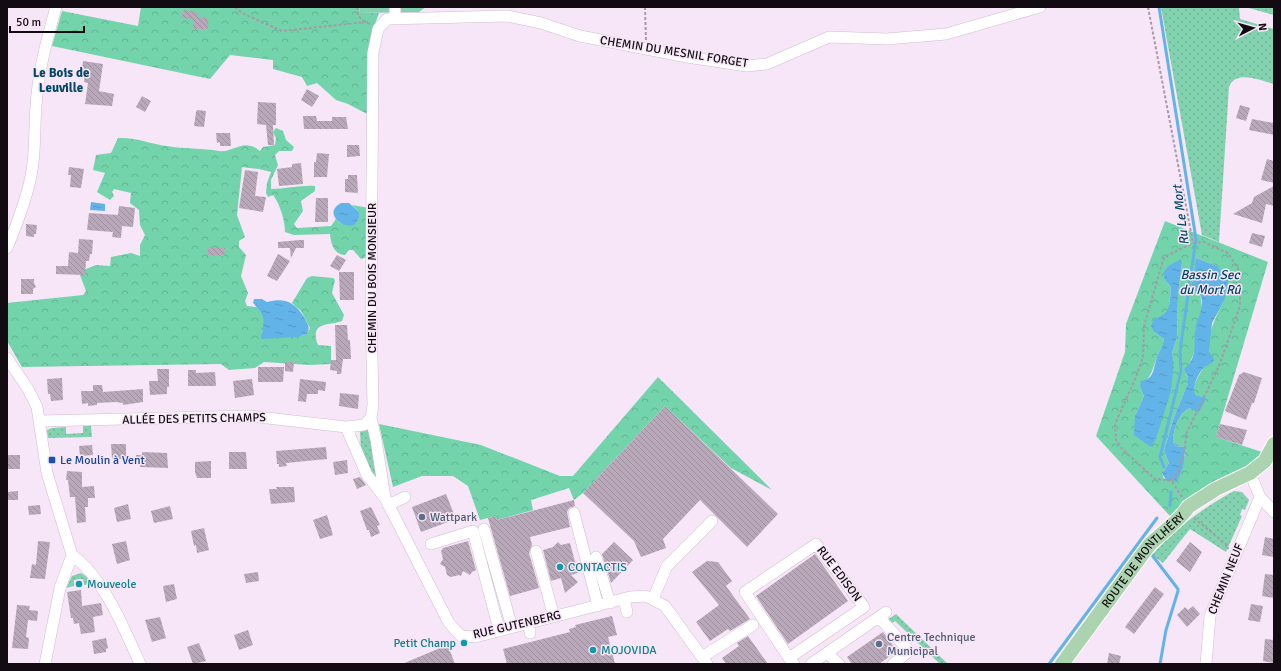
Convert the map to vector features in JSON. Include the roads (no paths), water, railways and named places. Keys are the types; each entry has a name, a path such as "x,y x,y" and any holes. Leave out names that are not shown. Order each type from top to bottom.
{"main road":[{"name":"ROUTE DE MONTLHÉRY","path":"1062,664 1150,544 1186,512 1188,507 1216,489 1250,474 1265,461 1274,444"}],"street":[{"path":"7,248 24,204 31,177 35,144 36,106 42,56 56,7"},
{"name":"CHEMIN DU MESNIL FORGET","path":"378,29 385,20 395,12 484,12 521,18 580,36 691,58 747,66 767,64 829,37 887,39 946,34 1040,7"},
{"name":"CHEMIN DU BOIS MONSIEUR","path":"371,418 373,405 371,286 373,61 378,29"},
{"path":"7,358 33,396 40,421 47,473 72,554 90,569 99,583 140,664"},
{"name":"ALLÉE DES PETITS CHAMPS","path":"40,421 249,416 346,427"},
{"path":"371,418 364,425 346,427 367,475 386,502 405,497"},
{"name":"RUE GUTENBERG","path":"371,418 386,502 449,623 461,636 475,637 485,640 507,629 530,628 554,617 624,599 646,596 653,599"},
{"path":"1250,474 1260,497 1274,512"},
{"name":"CHEMIN NEUF","path":"1206,664 1210,616 1260,497"},
{"path":"574,513 598,606"},
{"path":"712,521 668,566 653,599 665,606 704,661 753,625"},
{"path":"484,529 507,629"},
{"path":"431,544 473,531 497,622 507,629"},
{"name":"RUE EDISON","path":"816,544 864,607 792,661 745,592 816,544"},
{"path":"536,551 554,617"},
{"path":"45,664 60,588 72,554"},
{"path":"596,557 610,603"},
{"path":"624,599 627,612"},
{"path":"812,664 882,614 909,651 893,664"},
{"path":"827,653 839,664"}],"water":[{"path":"91,202 105,204 105,211 90,210"},
{"path":"341,203 349,203 359,212 358,221 354,225 348,226 336,220 334,214 335,209"},
{"name":"Bassin Sec du Mort Rû","path":"1196,258 1217,266 1228,280 1224,301 1212,323 1209,351 1214,360 1201,371 1196,381 1194,391 1195,395 1207,398 1198,413 1190,408 1182,414 1175,427 1173,442 1176,446 1185,447 1185,456 1180,475 1175,483 1174,479 1168,482 1162,474 1169,463 1164,451 1174,417 1188,383 1188,377 1184,369 1191,361 1193,356 1195,331 1202,305 1201,296 1192,289"},
{"name":"Bassin Sec du Mort Rû","path":"1181,259 1182,263 1178,295 1177,338 1172,353 1174,362 1171,391 1156,439 1151,447 1134,435 1135,416 1144,396 1140,387 1141,381 1146,380 1151,375 1164,341 1164,339 1154,332 1151,326 1154,319 1160,317 1167,311 1169,303 1171,287 1165,280 1163,273 1168,266"},
{"path":"254,299 262,299 267,302 279,300 293,304 301,312 309,327 307,334 298,337 261,339 263,320 261,312 253,303"}],"waterway":[{"name":"Ru Le Mort","path":"1159,7 1196,239 1180,351 1181,371 1160,457 1164,467"},
{"name":"Ru Le Mort","path":"1170,506 1171,492"},
{"path":"1049,664 1157,518"},
{"name":"Ru Le Mort","path":"1152,555 1178,589 1166,630 1160,664"}],"place":[{"name":"Le Moulin à Vent","path":"52,460"},
{"name":"Wattpark","path":"422,517"},
{"name":"CONTACTIS","path":"560,567"},
{"name":"Mouveole","path":"79,584"},
{"name":"Petit Champ","path":"464,643"},
{"name":"Centre Technique Municipal","path":"879,644"},
{"name":"MOJOVIDA","path":"593,650"}],"district":[{"name":"Le Bois de Leuville","path":"61,80"}]}
